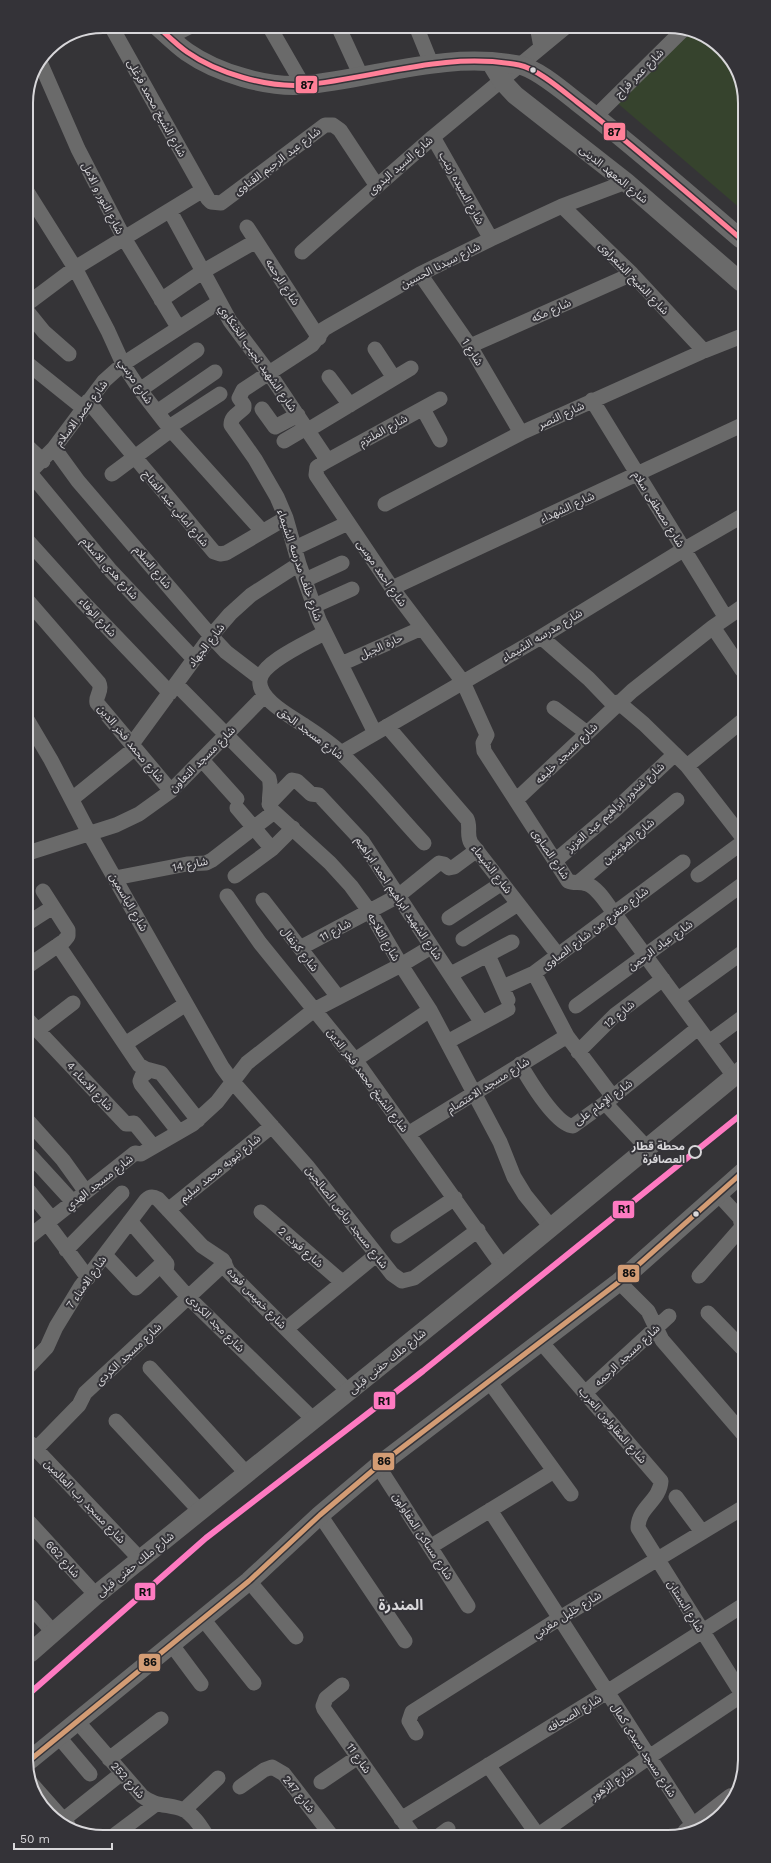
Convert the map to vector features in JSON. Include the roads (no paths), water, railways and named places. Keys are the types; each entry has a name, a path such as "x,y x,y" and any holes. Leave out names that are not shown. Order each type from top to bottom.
{"street":[{"name":"شارع الشيخ محمد فرغلى","path":"114,33 203,190"},
{"path":"165,33 187,52 214,67 243,78 273,84 303,85 431,63 460,61 520,65 558,87 596,116 738,236"},
{"path":"273,33 303,85"},
{"path":"341,33 361,76"},
{"path":"419,33 431,63"},
{"path":"538,33 541,47"},
{"name":"شارع السيد البدوى","path":"302,252 434,137 558,33"},
{"name":"شارع عمر فراج","path":"596,116 679,34"},
{"name":"شارع المعهد الدينى","path":"491,63 502,81 515,95 626,182 738,279"},
{"name":"شارع النور و الامل","path":"43,68 75,142 124,238 178,327"},
{"name":"شارع عبد الرحيم القناوى","path":"203,190 212,202 221,202 325,125 333,125 340,130 377,186"},
{"name":"شارع السيده زينب","path":"434,137 491,239"},
{"name":"شارع سيدنا الحسين","path":"269,373 312,345 324,329 420,274 562,206 626,182"},
{"path":"33,300 75,268 203,190"},
{"name":"شارع مرسي","path":"33,201 75,268 108,331 123,364 140,390 170,429 262,531"},
{"name":"شارع الشيخ الشعراوى","path":"562,206 632,274 704,350"},
{"name":"شارع الشهيد نجيب الخنكاوي","path":"170,211 219,302 242,339 269,373 298,415 324,455 325,462"},
{"name":"شارع الرحمه","path":"247,227 318,338"},
{"path":"162,300 202,272 256,241"},
{"name":"شارع 1","path":"420,274 470,346 521,433"},
{"name":"شارع مكه","path":"470,346 632,274"},
{"name":"شارع عصر الاسلام","path":"33,470 54,448 104,381 123,364 178,327 219,302"},
{"path":"33,318 44,332 69,354"},
{"name":"شارع النصر","path":"385,504 521,433 704,350 738,337"},
{"path":"375,349 394,378"},
{"path":"140,390 197,350"},
{"name":"شارع اماني عبد الفتاح","path":"33,367 86,404 214,552 220,554 226,553 286,518"},
{"path":"284,441 350,405 411,368"},
{"path":"157,412 216,372"},
{"name":"شارع خلف مدرسه الشيماء","path":"269,373 243,390 239,398 244,408 234,416 231,420 231,425 266,478 286,518 299,564 324,633 381,730"},
{"path":"329,377 350,405"},
{"path":"112,474 170,429 220,394"},
{"name":"شارع الملتزم","path":"325,462 440,399"},
{"name":"شارع مصطفى سلام","path":"592,400 726,618"},
{"path":"423,408 440,440"},
{"path":"262,409 275,428 298,415"},
{"name":"شارع الشهداء","path":"392,588 738,427"},
{"name":"شارع السلام","path":"54,448 78,481 211,636 226,652 260,678"},
{"path":"33,452 43,461"},
{"name":"شارع احمد موسى","path":"325,462 317,467 316,475 392,588 463,682"},
{"name":"شارع هدي الاسلام","path":"33,479 111,571 194,659"},
{"name":"شارع مدرسه الشيماء","path":"341,753 541,637 683,550 738,518"},
{"path":"295,548 348,523"},
{"name":"شارع الوفاء","path":"33,547 81,600 173,689"},
{"path":"305,580 342,563"},
{"name":"شارع الجهاد","path":"72,799 133,746 194,659 230,614 251,596 299,564"},
{"path":"314,606 352,589"},
{"name":"شارع محمد فخر الدين","path":"33,607 99,684 101,690 96,699 97,703 171,791"},
{"name":"شارع مسجد خليفه","path":"516,800 617,704 713,627 738,610"},
{"path":"713,627 738,664"},
{"name":"حارة الجبل","path":"341,664 422,628"},
{"path":"265,695 259,686 260,678 268,666 324,633"},
{"path":"541,637 617,704 644,724 675,754 687,766 738,832"},
{"name":"شارع الصاوى","path":"463,682 487,735 483,743 484,751 568,881 572,883 579,882 593,887 678,999 708,1042 738,1072"},
{"path":"173,689 227,734 269,778 272,808"},
{"name":"شارع مسجد التعاون","path":"33,851 122,822 138,814 171,791 265,695"},
{"name":"شارع مسجد الحق","path":"265,695 281,710 305,725 341,753 424,844"},
{"path":"554,708 587,733"},
{"path":"687,766 738,724"},
{"name":"شارع الياسمين","path":"33,730 72,799 89,833 186,1004 222,1067 233,1082"},
{"name":"شارع الشيماء","path":"381,730 467,819 469,823 469,839 558,955"},
{"name":"شارع غندور ابراهيم عبد العزيز","path":"555,861 615,810 675,754"},
{"path":"202,760 237,804 253,828 272,849"},
{"name":"شارع الشهيد ابراهيم احمد ابراهيم","path":"272,808 292,780 297,781 311,794 318,794 358,836 431,947 451,974 482,1023"},
{"name":"شارع المؤمنين","path":"579,882 677,800"},
{"name":"شارع 14","path":"115,878 187,864 206,863 253,828 272,808"},
{"name":"شارع الثلاجه","path":"272,808 330,863 351,886 370,912 401,965 430,1010 500,1142 514,1177 525,1195 551,1227"},
{"path":"235,876 272,849 293,828"},
{"path":"698,875 738,846"},
{"name":"شارع 11","path":"300,948 398,896 439,863 444,864 449,868 454,867 477,850"},
{"name":"شارع متفرع من شارع الصاوى","path":"447,1042 482,1023 534,973 683,862"},
{"path":"448,918 502,883"},
{"name":"شارع عباد الرحمن","path":"576,1006 738,888"},
{"path":"33,958 58,945 68,936 68,930 43,891"},
{"name":"شارع الشيخ محمد فخر الدين","path":"227,896 260,943 355,1060 503,1267"},
{"name":"شارع كرنفال","path":"263,900 338,997"},
{"path":"463,939 518,904"},
{"path":"33,920 53,907"},
{"path":"451,974 512,942"},
{"path":"58,945 139,1065 161,1073 198,1120"},
{"name":"شارع مسجد الهدي","path":"33,1234 135,1153 141,1154 198,1120 217,1102 247,1063 314,1010 401,965 431,947"},
{"path":"488,954 506,999"},
{"path":"678,999 738,956"},
{"path":"534,973 567,1036 609,1100 647,1148"},
{"name":"شارع 12","path":"578,1052 615,1015 663,979"},
{"path":"33,1025 73,1003"},
{"path":"125,1044 186,1004"},
{"path":"355,1060 430,1010"},
{"path":"708,1042 738,1021"},
{"name":"شارع الامناء 4","path":"33,1025 121,1118 127,1124 134,1123 153,1146"},
{"name":"شارع الإمام على","path":"520,1064 542,1099 568,1126 576,1124 609,1100 698,1028"},
{"name":"شارع مسجد الاعتصام","path":"408,1134 567,1036"},
{"path":"150,1070 140,1078 141,1084 179,1132"},
{"name":"شارع ملك حفنى قبلى","path":"33,1650 96,1595 503,1267 738,1074"},
{"name":"شارع مسجد رياض الصالحين","path":"233,1082 337,1202 376,1255 396,1278 402,1281 408,1280 478,1230"},
{"name":"شارع نبويه محمد سليم","path":"168,1210 272,1126"},
{"path":"33,1127 63,1160 86,1192"},
{"path":"33,1158 73,1202"},
{"path":"33,1757 249,1581 320,1515 378,1466 619,1282 717,1193 738,1176"},
{"path":"66,1250 122,1193"},
{"path":"717,1193 738,1216"},
{"path":"33,1197 50,1221 66,1250 88,1278"},
{"name":"شارع خميس فوده","path":"146,1200 149,1197 154,1197 202,1246 211,1251 225,1263 228,1271 349,1392"},
{"path":"398,1236 455,1198"},
{"name":"شارع الامناء 7","path":"33,1362 47,1347 56,1327 88,1278 146,1200"},
{"name":"شارع فوده 2","path":"261,1212 342,1282"},
{"name":"شارع مجد الكردى","path":"130,1221 165,1261 168,1265 165,1270 166,1272 189,1298 314,1420"},
{"path":"699,1276 738,1232"},
{"path":"105,1255 136,1288 165,1261"},
{"path":"286,1328 376,1255"},
{"name":"شارع مسجد الكردى","path":"33,1446 79,1405 85,1393 225,1263"},
{"path":"619,1282 648,1311 655,1329 662,1340 738,1428"},
{"path":"708,1313 738,1333"},
{"name":"شارع مسجد الرحمه","path":"585,1393 669,1316"},
{"name":"شارع المقاولون العرب","path":"541,1342 661,1480 661,1488 643,1511"},
{"path":"150,1368 246,1474"},
{"path":"489,1381 571,1494"},
{"path":"116,1421 200,1511"},
{"name":"شارع مسجد رب العالمين","path":"33,1446 140,1560"},
{"name":"شارع مساكن المقاولون","path":"378,1466 468,1606"},
{"path":"430,1547 554,1471"},
{"path":"676,1497 702,1532"},
{"name":"شارع مسجد سيدى كمال","path":"490,1510 649,1757 690,1826"},
{"name":"شارع البستان","path":"643,1511 639,1516 638,1528 656,1560 738,1687"},
{"name":"شارع خليل مغربي","path":"416,1733 409,1720 412,1712 560,1618 738,1511"},
{"path":"320,1515 405,1641"},
{"name":"شارع 662","path":"33,1526 96,1595"},
{"path":"249,1581 296,1637"},
{"path":"33,1609 53,1632"},
{"name":"شارع الصحافه","path":"401,1819 607,1692 738,1609"},
{"path":"203,1619 254,1683"},
{"path":"172,1645 201,1684"},
{"name":"شارع 11","path":"342,1685 326,1698 322,1706 409,1830"},
{"name":"شارع الزهور","path":"546,1830 649,1757 738,1700"},
{"path":"109,1758 162,1719"},
{"name":"شارع 252","path":"77,1721 142,1796 156,1804 184,1810"},
{"path":"58,1736 90,1774"},
{"path":"321,1782 358,1757"},
{"path":"488,1765 534,1830"},
{"name":"شارع 247","path":"240,1788 264,1770 272,1767 284,1774 327,1830"},
{"path":"68,1821 122,1773"},
{"path":"203,1830 197,1822 184,1810 218,1778"},
{"path":"121,1830 156,1804"}],"place":[{"name":"محطة قطار العصافرة","path":"695,1152"}],"district":[{"name":"المندرة","path":"401,1605"}]}
